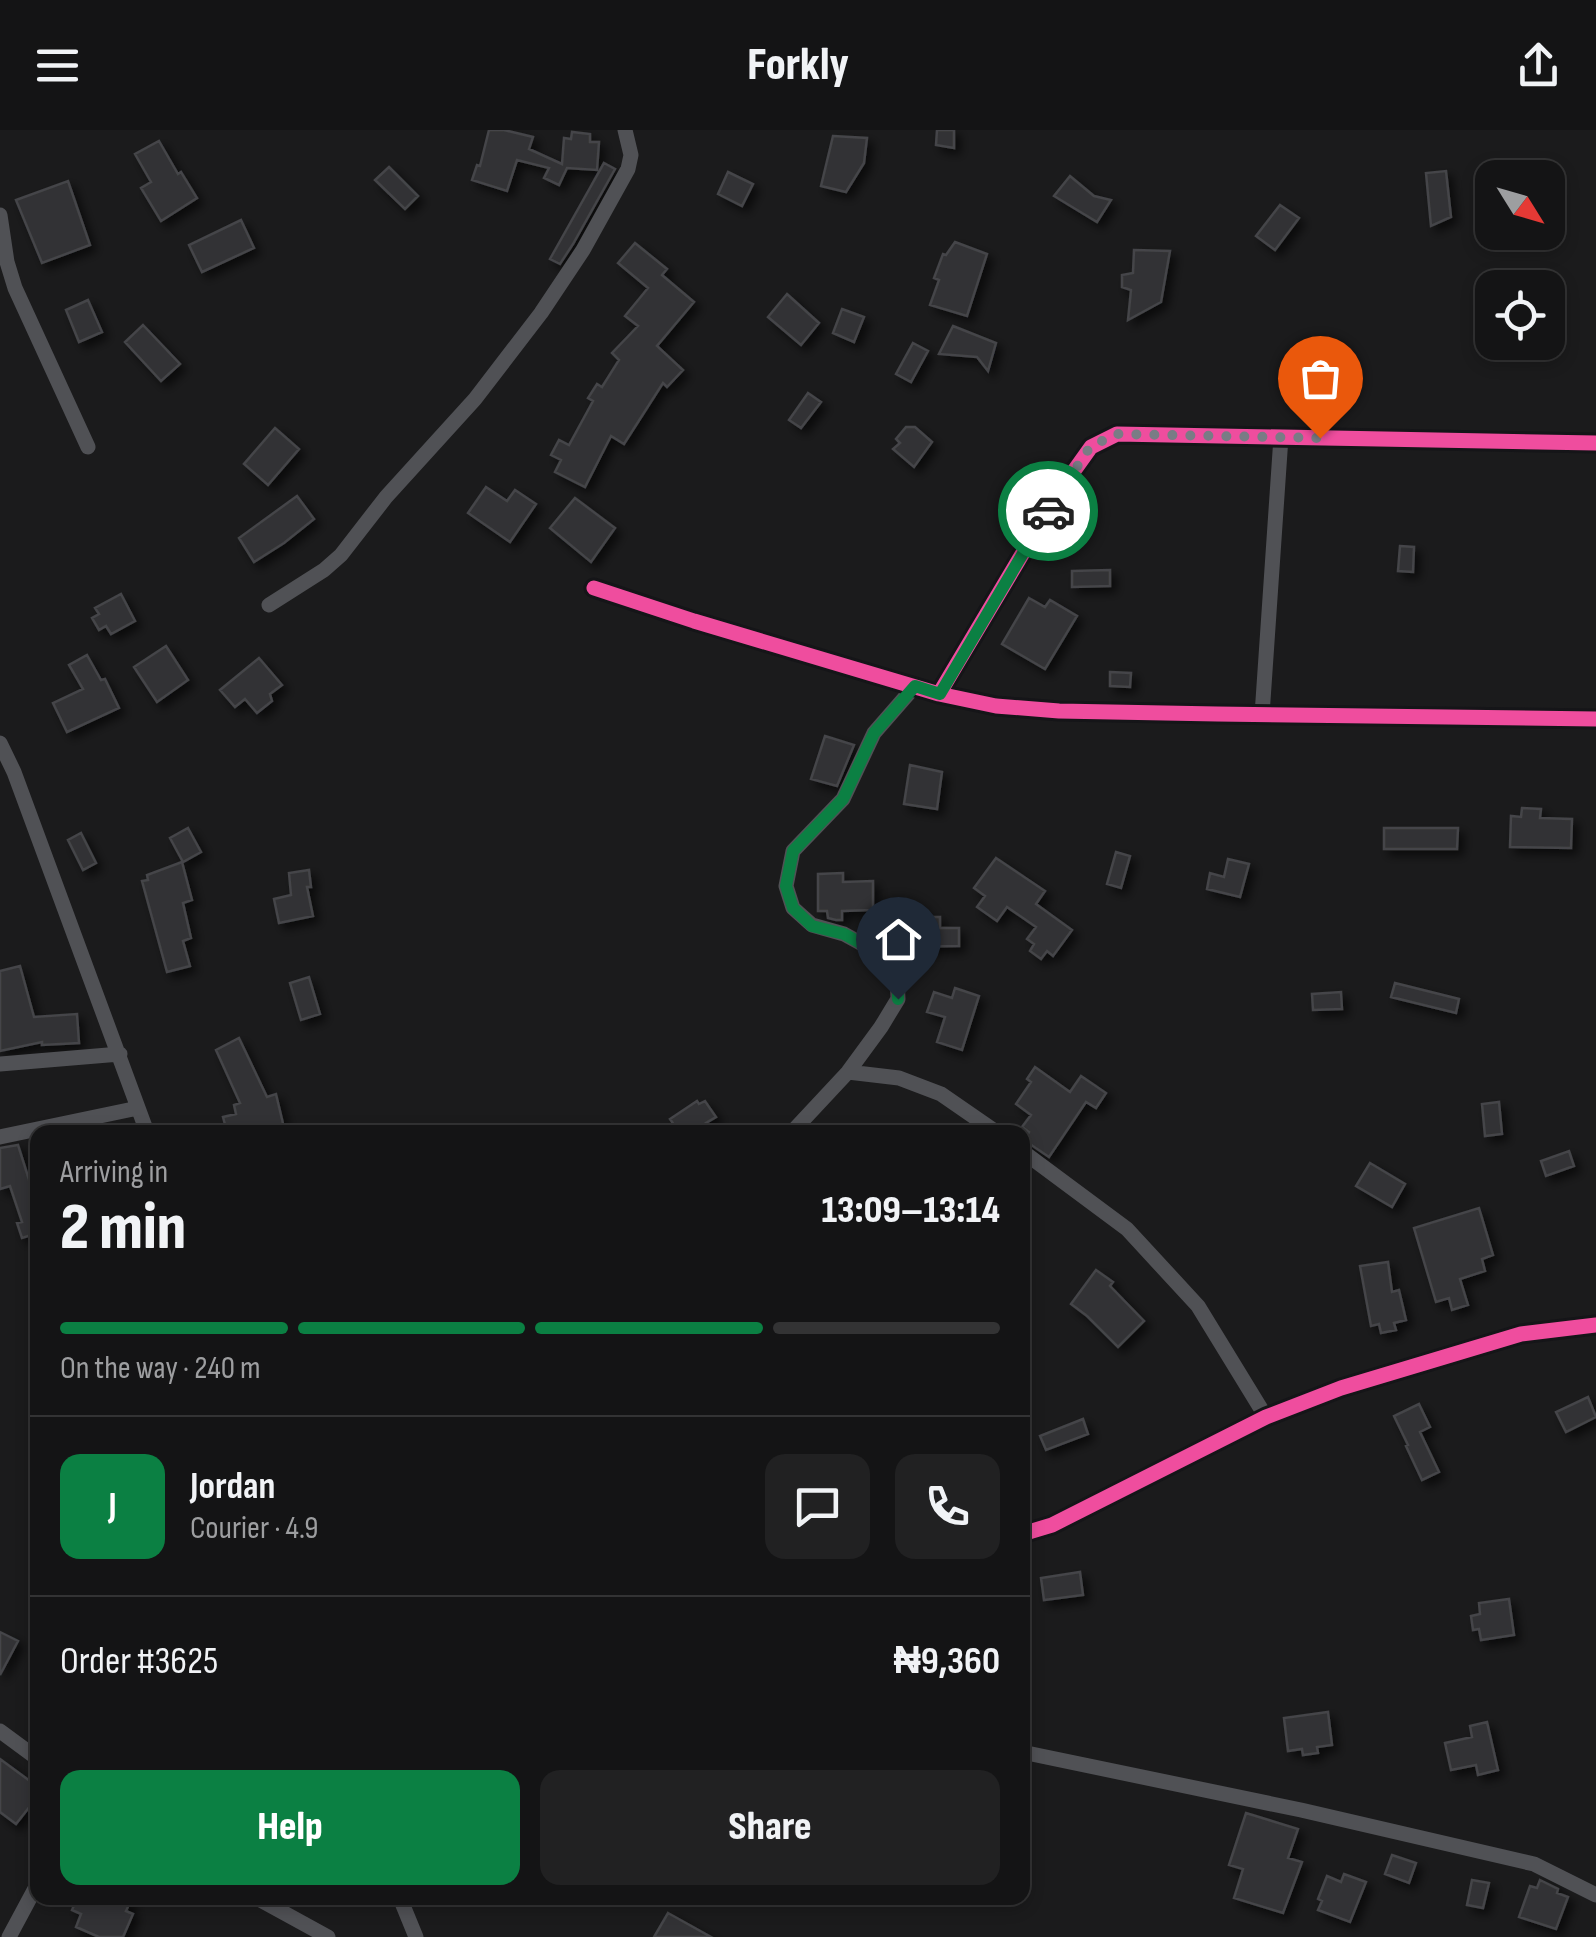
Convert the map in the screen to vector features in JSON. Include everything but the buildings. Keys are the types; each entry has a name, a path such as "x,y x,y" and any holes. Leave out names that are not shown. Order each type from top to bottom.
{"street":[{"path":"269,605 341,555 386,497 475,399 541,313 628,169 631,155 625,130"},
{"path":"0,215 15,288 88,447"},
{"path":"940,694 1061,489 1090,447 1116,434 1596,443"},
{"path":"1262,715 1281,437"},
{"path":"594,588 940,694 996,706 1059,711 1596,719"},
{"path":"799,1125 848,1072 881,1027 898,999 898,975 884,956 844,934 812,926 793,908 786,886 793,851 843,799 874,733 915,686"},
{"path":"0,743 7,774 120,1054 144,1125"},
{"path":"0,1064 120,1054"},
{"path":"848,1072 899,1078 941,1094 986,1125"},
{"path":"57,1125 138,1108"},
{"path":"0,1137 30,1131"},
{"path":"1030,1157 1126,1228 1198,1306 1266,1417"},
{"path":"1030,1532 1052,1525 1266,1417 1341,1388 1521,1334 1596,1325"},
{"path":"0,1731 30,1753"},
{"path":"1030,1754 1534,1864 1596,1895"},
{"path":"9,1937 30,1898"},
{"path":"269,1905 328,1937"},
{"path":"403,1905 416,1937"}],"cycle path":[{"path":"939,694 1061,489 1091,447 1117,434 1596,443"},
{"path":"594,588 939,694 996,706 1059,711 1596,719"},
{"path":"1030,1532 1052,1525 1266,1417 1341,1388 1521,1334 1596,1325"}],"way so far":[{"path":"1048,511 1090,447 1116,434 1320,438"}],"route":[{"path":"898,999 898,975 884,956 844,934 812,926 793,908 786,886 793,851 843,799 874,733 915,686 940,694 1048,511"}]}
